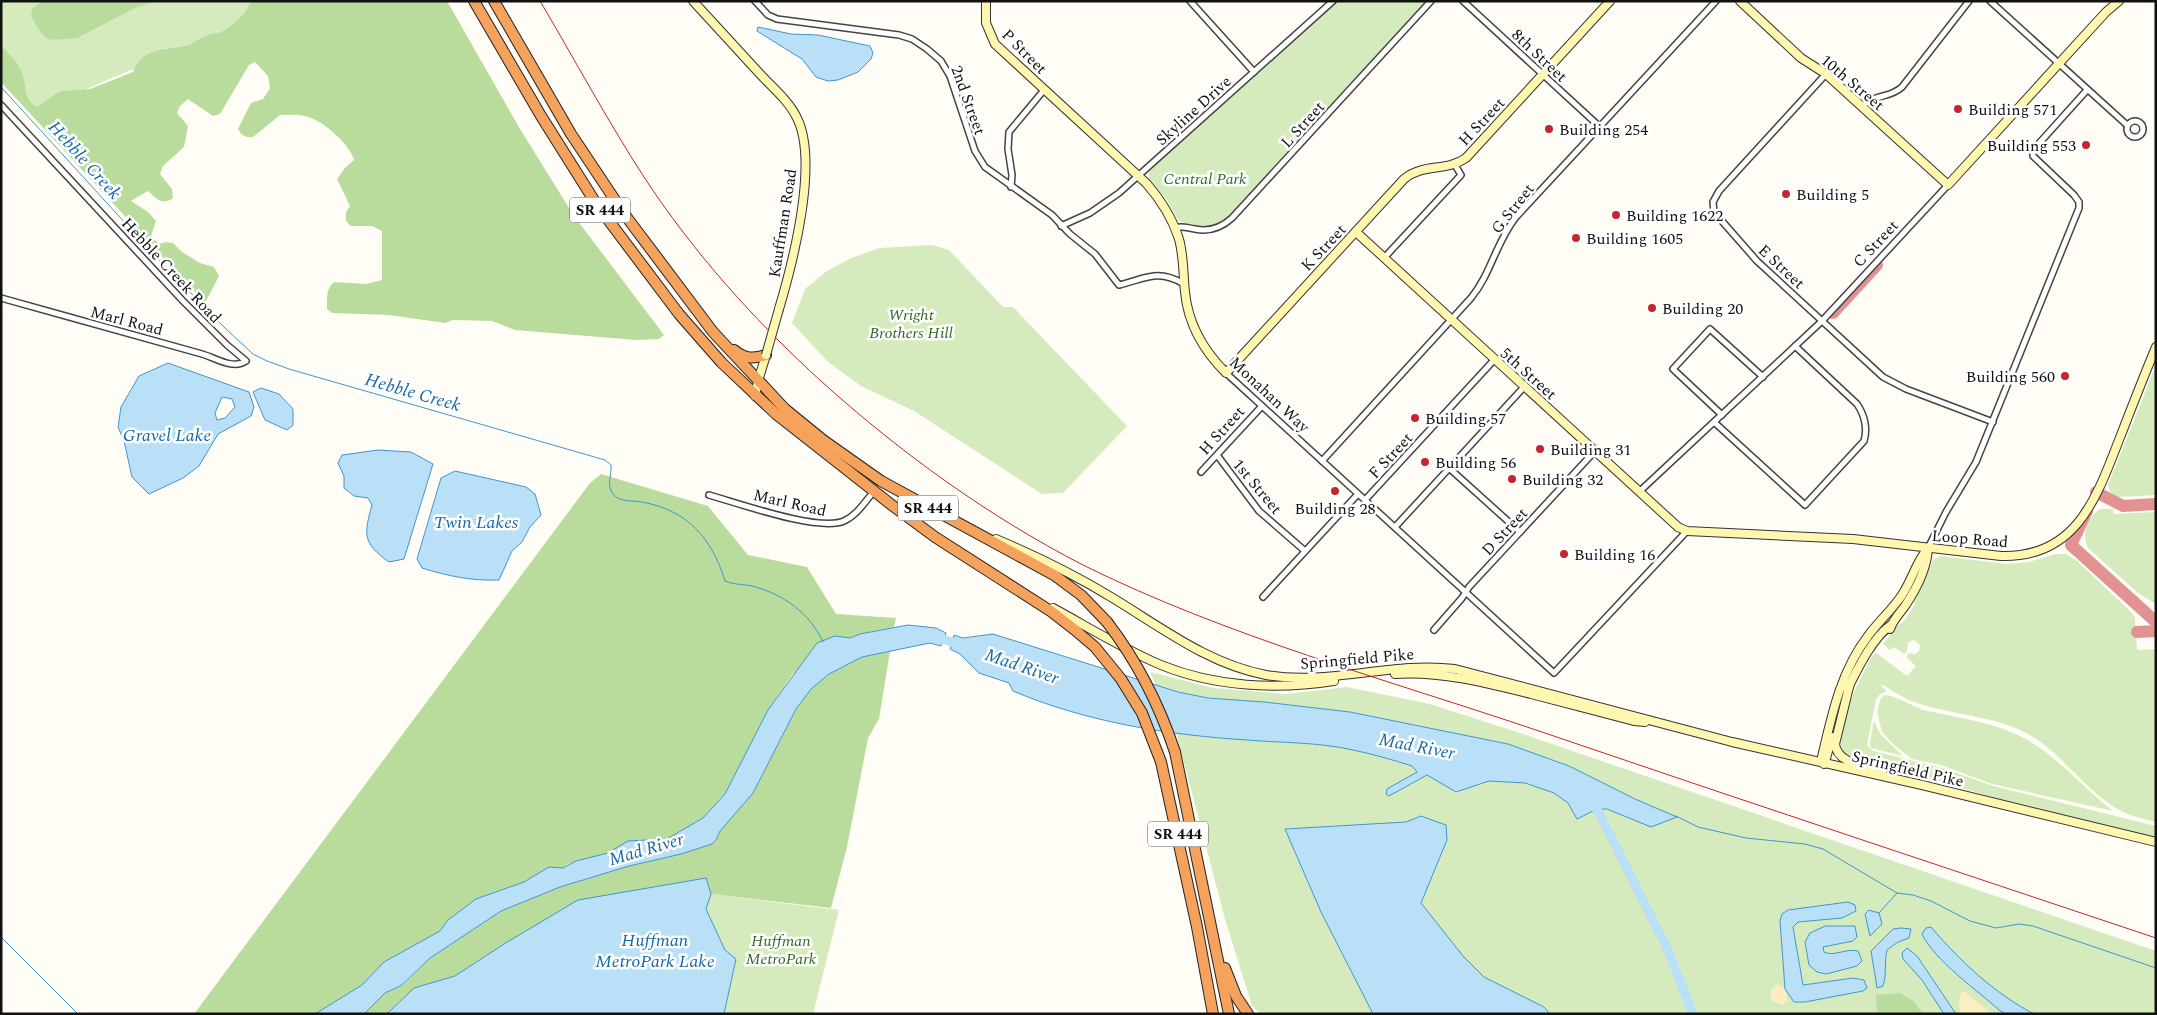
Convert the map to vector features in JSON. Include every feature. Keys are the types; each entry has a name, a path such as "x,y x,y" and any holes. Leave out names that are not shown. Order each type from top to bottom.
{"highway":[{"name":"SR 444","path":"474,1 540,116 597,205 634,256 687,323 721,362 755,396 874,492 948,545 1052,612 1084,637 1102,655 1125,685 1142,713 1155,742 1165,777 1213,1014"},
{"name":"SR 444","path":"494,1 593,168 713,332 758,381 802,424 881,481 1054,575 1074,589 1107,622 1124,645 1144,679 1164,720 1174,752 1229,1014"},
{"path":"678,286 740,355 752,358 766,355"},
{"path":"1213,934 1236,996 1248,1014"}],"street":[{"name":"Kauffman Road","path":"693,1 789,105 802,129 805,146 802,201 793,256 755,396"},
{"name":"2nd Street","path":"755,1 768,15 778,19 899,35 927,49 941,61 950,76 971,140 980,159 992,173 1049,213 1061,226 1095,254 1119,285 1161,275 1173,278 1184,284"},
{"name":"P Street","path":"986,1 986,23 993,40 1044,90"},
{"path":"1190,1 1254,72"},
{"name":"Skyline Drive","path":"1061,226 1101,206 1138,177 1334,1"},
{"name":"L Street","path":"1175,228 1181,226 1200,230 1212,230 1222,226 1232,218 1431,1"},
{"name":"8th Street","path":"1463,1 1600,127"},
{"name":"H Street","path":"1384,258 1461,175 1455,165 1468,155 1610,1"},
{"name":"G Street","path":"1322,461 1481,285 1500,242 1512,222 1716,1"},
{"name":"10th Street","path":"1740,1 1801,58 1826,74 1948,185"},
{"path":"1862,107 1872,98 1893,93 1902,88 1969,1"},
{"path":"1990,1 2058,65 2127,125"},
{"name":"C Street","path":"1640,491 1822,321 2106,12 2119,1"},
{"name":"E Street","path":"1826,74 1719,191 1712,205 1716,216 1744,248 1888,380 1993,422"},
{"path":"1011,187 1012,175 1008,149 1009,132 1044,90"},
{"name":"Monahan Way","path":"1044,90 1138,177 1161,201 1175,228 1183,257 1184,284 1188,309 1198,336 1211,357 1226,373 1554,673 1687,531"},
{"path":"1824,764 1822,757 1834,705 1848,671 1867,636 1901,596 1920,558 1928,548 1946,512 1971,472 1993,422 2079,205 2074,195 2033,156 2033,150 2087,90"},
{"name":"Hebble Creek Road","path":"1,105 183,301 246,361"},
{"name":"K Street","path":"1226,373 1411,174 1424,169 1444,168 1455,165"},
{"name":"5th Street","path":"1356,232 1494,360 1678,526 1687,531"},
{"name":"Marl Road","path":"1,298 177,347 229,364 241,364 246,361"},
{"path":"1722,415 1672,369 1710,329 1763,377"},
{"path":"1714,422 1805,505 1864,441 1866,428 1862,413 1857,404 1795,346"},
{"name":"Loop Road","path":"1687,531 1841,538 1996,556 2019,556 2047,548 2080,522 2094,501 2156,347"},
{"name":"F Street","path":"1365,500 1494,360"},
{"path":"1395,527 1524,387"},
{"name":"H Street","path":"1201,472 1262,406"},
{"name":"D Street","path":"1434,630 1466,592 1595,451"},
{"name":"1st Street","path":"1217,455 1259,512 1305,551"},
{"path":"1449,468 1520,532"},
{"name":"Marl Road","path":"709,495 820,524 840,523 851,517 874,492"},
{"name":"F Street","path":"1263,597 1358,494"},
{"name":"Springfield Pike","path":"944,516 1050,563 1105,593 1192,648 1241,668 1288,678 1329,677 1422,666 1455,668 1654,722 2156,842"},
{"name":"Springfield Pike","path":"948,545 1120,646 1162,665 1201,677 1243,685 1283,686 1381,675 1420,673 1448,676 1495,686 1634,721 1654,722"},
{"path":"1824,764 1840,708 1850,683 1863,659 1875,642 1886,634 1918,583 1928,560 1928,548"},
{"path":"1850,683 1836,744 1839,755 1844,760 1922,785"}],"green space":[{"path":"1,1 284,1 174,62 131,70 30,113 1,82"},
{"path":"43,1 155,1 137,7 77,38 51,40 44,36 31,15 33,8"},
{"path":"251,1 447,1 520,129 574,216 664,335 659,339 636,340 515,330 492,321 453,320 445,323 389,315 332,313 327,309 327,297 328,291 334,282 366,284 382,280 382,231 372,226 351,226 346,221 346,212 350,206 337,179 354,160 352,154 342,141 329,128 305,116 280,115 253,137 246,136 239,131 238,129 251,103 263,99 270,88 268,76 255,62 249,65 220,114 213,116 188,99 180,106 177,113 188,126 184,147 163,166 160,174 172,189 173,198 163,201 157,199 148,191 131,201 148,212 156,221 151,236 159,244 173,243 182,252 200,263 214,267 219,276 205,303 1,82 1,46 19,68 23,76 26,94 30,101 38,107 62,91 90,89 133,72 142,58 148,54 187,45 205,36 221,32 239,19"},
{"name":"Central Park","path":"1338,1 1427,1 1226,220 1214,226 1202,227 1178,220 1167,200 1149,180 1149,171"},
{"name":"Wright Brothers Hill","path":"932,245 949,250 1003,307 1013,307 1127,426 1063,493 1042,494 914,411 861,386 827,361 792,323 805,289 827,271 851,258 880,248"},
{"path":"2156,365 2156,495 2117,497 2110,492 2108,485"},
{"path":"601,474 708,506 748,555 807,567 836,614 896,618 894,627 850,638 835,636 792,675 768,710 725,794 703,818 667,839 651,843 646,840 628,841 608,853 568,864 563,868 549,867 524,882 476,899 448,920 440,931 384,962 362,985 315,1014 194,1014 590,483"},
{"path":"2100,509 2113,509 2114,514 2156,512 2156,604 2138,593 2088,548 2085,537 2086,527"},
{"path":"2056,554 2066,554 2076,560 2135,617 2137,650 2156,649 2156,822 2135,817 2110,805 2053,752 2028,734 1992,720 1917,703 1900,696 1884,685 1881,686 1887,691 1879,695 1876,700 1867,745 1873,751 1943,768 1993,786 2156,826 2156,838 2009,802 1938,781 1847,758 1841,753 1842,729 1845,715 1863,673 1875,652 1907,676 1916,666 1907,658 1907,655 1909,653 1915,654 1919,651 1920,646 1917,642 1913,640 1908,643 1907,651 1904,654 1894,647 1890,650 1883,644 1890,635 1890,632 1904,621 1914,606 1917,593 1933,560 1940,556 2007,564 2029,562"},
{"path":"890,651 879,719 868,738 847,847 831,908 711,894 706,878 504,944 455,976 414,988 387,1014 364,1014 385,993 403,985 430,958 501,911 560,887 712,844 720,831 753,793 796,709 811,689 829,674 862,657"},
{"path":"1150,672 1213,688 1286,694 1347,687 1430,704 1520,733 2156,951 2156,1014 1261,1014 1252,1006 1225,919 1175,728"},
{"path":"1885,695 1893,696 1924,710 1988,724 2024,738 2059,763 2113,811 1992,784 1941,765 1912,759 1894,745 1882,732 1877,712 1881,698"},
{"path":"1874,721 1881,735 1903,756 1871,748 1870,743"},
{"name":"Huffman MetroPark","path":"711,894 839,910 813,1014 724,1014 736,960 725,950 706,909"},
{"path":"1900,993 1913,1001 1924,1014 1877,1014 1876,995"}],"sand":[{"path":"1778,983 1785,989 1788,1001 1782,1005 1771,1000 1771,990"},
{"path":"1963,990 1991,1014 1961,1014 1958,1001"}],"water":[{"path":"758,27 791,34 818,35 870,46 873,53 871,59 858,72 838,80 828,81 816,77 802,59 757,31"},
{"name":"Gravel Lake","path":"168,363 249,392 254,407 251,416 218,434 199,466 183,478 149,494 132,477 124,441 118,427 121,407 139,376","holes":["222,397 232,399 235,407 225,418 217,420 215,413"]},
{"path":"261,388 279,394 293,409 293,425 287,430 265,420 253,392"},
{"name":"Twin Lakes","path":"378,450 411,452 433,464 404,559 389,562 374,549 367,537 367,523 372,505 368,498 354,496 344,488 344,476 338,463 342,455"},
{"name":"Twin Lakes","path":"455,471 526,487 535,494 541,515 530,527 522,542 512,551 499,580 469,579 441,573 422,568 417,559 441,478"},
{"path":"908,625 936,628 946,633 945,636 940,635 944,638 943,641 938,640 942,643 941,646 930,643 862,657 829,674 811,689 796,709 753,793 720,831 712,844 560,887 501,911 430,958 402,985 385,993 364,1014 315,1014 362,985 384,962 440,931 448,920 476,899 524,882 549,867 563,868 576,861 608,853 628,841 646,840 651,843 667,839 703,818 725,794 768,710 817,643 835,636 850,638 860,634"},
{"path":"993,634 1178,692 1208,698 1264,702 1350,712 1508,744 1569,766 1635,799 1677,817 1651,827 1607,809 1597,809 1577,819 1568,803 1554,793 1525,783 1489,781 1456,792 1427,775 1389,796 1386,794 1387,789 1417,772 1412,766 1340,747 1187,735 1098,719 1041,702 1013,691 1009,683 979,673 960,654 950,649 951,646 957,647 951,643 952,641 958,641 953,638 954,635 963,638"},
{"path":"1421,816 1446,825 1447,840 1421,903 1463,956 1484,977 1544,1007 1550,1014 1373,1014 1321,912 1285,829 1406,822"},
{"name":"Huffman MetroPark Lake","path":"706,878 711,894 706,909 725,950 736,959 724,1014 387,1014 414,988 455,976 578,900"},
{"path":"1848,902 1855,905 1856,911 1842,918 1798,922 1793,927 1803,985 1853,978 1864,980 1867,988 1863,991 1805,1002 1794,1002 1785,989 1780,921 1782,914 1788,910"},
{"path":"1869,910 1879,913 1882,924 1870,936 1865,914"},
{"path":"1825,926 1855,926 1857,937 1853,941 1823,947 1824,952 1828,953 1858,951 1862,961 1857,966 1826,974 1817,972 1809,965 1805,942 1810,933"},
{"path":"1931,927 1954,952 1991,986 2034,1014 2006,1014 1968,984 1946,965 1928,944 1922,934 1926,928"},
{"path":"1893,929 1911,929 1909,938 1898,942 1887,950 1883,986 1877,988 1871,951"},
{"path":"1907,948 1917,956 1956,1014 1944,1014 1922,980 1903,959 1902,953"}],"waterway":[{"name":"Hebble Creek","path":"1,87 169,271 253,354 289,369 605,460 611,465 610,487 616,497 658,506 685,519 705,539 720,566 725,581 752,586 785,600 811,622 823,642"},
{"name":"Mad River","path":"933,636 961,645"},
{"name":"Mad River","path":"1589,801 1597,809 1667,948 1693,1014"},
{"path":"1676,816 1698,827 1746,838 1805,844 1823,849 1897,893 1913,895 1931,901 1970,921 1996,928 2019,924 2033,926 2156,968"},
{"path":"1879,913 1897,893"},
{"path":"1,937 78,1014"}],"taxiway":[{"path":"1833,313 1877,265"},
{"path":"2096,492 2123,506 2156,504"},
{"path":"2087,511 2071,545 2156,622"},
{"path":"2137,632 2156,631"}],"railway":[{"path":"540,1 644,177 683,232 726,285 797,359 852,408 946,482 1013,526 1083,565 1137,590 1193,614 1308,656 1539,731 2156,938"}],"place":[{"name":"Building 571","path":"1958,109"},
{"name":"Building 254","path":"1549,129"},
{"name":"Building 553","path":"2086,145"},
{"name":"Building 5","path":"1786,194"},
{"name":"Building 1622","path":"1616,215"},
{"name":"Building 1605","path":"1576,238"},
{"name":"Building 20","path":"1652,308"},
{"name":"Building 560","path":"2065,376"},
{"name":"Building 57","path":"1415,418"},
{"name":"Building 31","path":"1540,449"},
{"name":"Building 56","path":"1425,462"},
{"name":"Building 32","path":"1512,479"},
{"name":"Building 28","path":"1335,491"},
{"name":"Building 16","path":"1564,554"}]}
